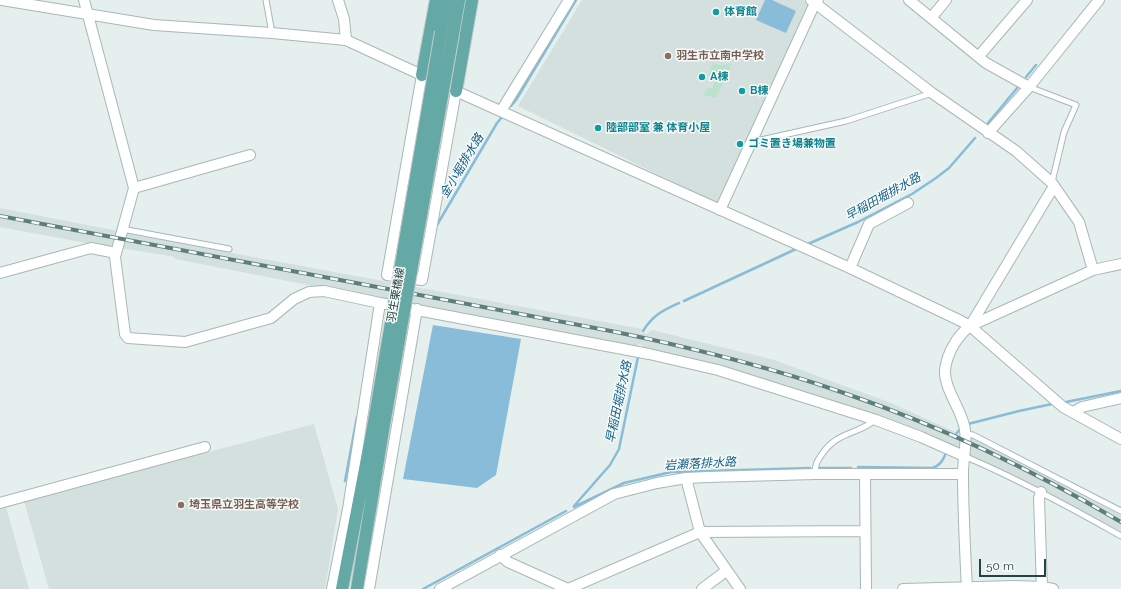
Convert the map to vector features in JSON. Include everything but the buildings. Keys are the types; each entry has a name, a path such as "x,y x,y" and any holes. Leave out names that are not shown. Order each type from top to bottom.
{"main road":[{"path":"422,75 436,0"},
{"name":"羽生栗橋線","path":"357,589 378,429 447,33 447,0"},
{"name":"羽生栗橋線","path":"447,33 459,0"},
{"path":"456,92 472,0"},
{"name":"羽生栗橋線","path":"342,589 378,429"}],"street":[{"path":"2,0 154,25 272,33 346,40 456,92 850,268 970,326 1063,407 1121,439"},
{"path":"84,0 134,188 115,257 125,334 128,338 185,342 271,318 294,299 309,292 324,291 650,354 718,370 876,420 928,439 964,456"},
{"path":"338,0 344,19 346,40"},
{"path":"501,112 569,0"},
{"path":"909,0 986,63 1029,87"},
{"path":"931,18 946,0"},
{"path":"979,56 1027,0"},
{"path":"988,133 1029,87 1099,0"},
{"path":"720,210 815,1 932,93 1016,151 1053,185 1079,222 1093,270"},
{"path":"422,75 387,275 422,280 456,92"},
{"path":"134,188 250,155"},
{"path":"970,326 1053,185"},
{"path":"850,268 869,224 908,203"},
{"path":"0,273 91,248 116,253"},
{"path":"967,588 963,474 966,434 964,424 945,372 946,360 951,349 962,332 970,326 1093,270 1121,264"},
{"path":"332,589 348,509 380,303"},
{"path":"369,589 417,309"},
{"path":"1073,412 1082,407 1121,398"},
{"path":"0,503 205,447"},
{"path":"440,589 614,494 657,483 686,478 815,474 963,474"},
{"path":"865,474 866,589"},
{"path":"686,478 700,532 740,589"},
{"path":"1041,492 1039,498 1042,588"},
{"path":"500,555 508,562 568,589 700,532 865,531"},
{"path":"702,589 726,571"},
{"path":"903,589 1053,589"}],"lane":[{"path":"266,0 272,33"},
{"path":"1029,87 1076,105 1064,132 1053,185"},
{"path":"752,142 846,121 932,93"},
{"path":"122,229 230,249"},
{"path":"815,474 815,465 830,444 838,438 876,420"},
{"path":"966,434 973,435 1121,512"},
{"path":"964,456 1041,492 1121,536"}],"shaded area":[{"name":"羽生市立南中学校","path":"582,0 803,0 811,6 718,204 518,106"},
{"path":"0,208 118,231 113,248 0,227"},
{"path":"124,233 642,329 640,333 647,334 652,330 774,360 891,403 955,432 954,434 958,435 961,431 959,448 957,450 643,349 643,345 638,344 637,348 534,329 175,259 175,257 121,248"},
{"name":"埼玉県立羽生高等学校","path":"314,424 338,509 325,589 49,589 24,501"},
{"path":"971,437 1121,515 1121,532 1036,486 968,454"},
{"path":"6,507 29,589 0,589 0,509"}],"green space":[{"path":"713,63 719,65 732,64 716,98 703,95 707,88 712,88 716,80 708,75"}],"water":[{"path":"765,0 772,0 796,11 786,33 756,20"},
{"path":"433,325 521,339 496,475 477,488 403,479"}],"waterway":[{"name":"金小堀排水路","path":"511,106 576,0"},
{"name":"早稲田堀排水路","path":"1026,77 1036,65"},
{"name":"早稲田堀排水路","path":"988,123 1018,87"},
{"name":"金小堀排水路","path":"437,225 497,123 503,116"},
{"name":"早稲田堀排水路","path":"808,244 858,222 912,194 949,168 975,138"},
{"name":"早稲田堀排水路","path":"684,301 796,249"},
{"name":"早稲田堀排水路","path":"643,331 650,321 658,314 679,303"},
{"name":"早稲田堀排水路","path":"574,506 610,465 619,449 638,357"},
{"name":"岩瀬落排水路","path":"1066,402 1121,391"},
{"name":"岩瀬落排水路","path":"968,424 1052,404"},
{"name":"金小堀排水路","path":"345,481 357,417"},
{"name":"岩瀬落排水路","path":"956,434 960,429"},
{"name":"岩瀬落排水路","path":"858,467 932,468 939,464 946,453"},
{"name":"岩瀬落排水路","path":"574,507 624,483 671,472 810,468"},
{"name":"岩瀬落排水路","path":"818,468 851,468"},
{"name":"岩瀬落排水路","path":"423,589 566,511"}],"railway":[{"path":"0,216 616,332 702,351 760,366 880,406 986,450 1088,503 1121,522"}],"place":[{"name":"体育館","path":"716,12"},
{"name":"羽生市立南中学校","path":"668,56"},
{"name":"A棟","path":"702,77"},
{"name":"B棟","path":"742,91"},
{"name":"陸部部室 兼 体育小屋","path":"598,128"},
{"name":"ゴミ置き場兼物置","path":"740,144"},
{"name":"埼玉県立羽生高等学校","path":"181,505"}]}
